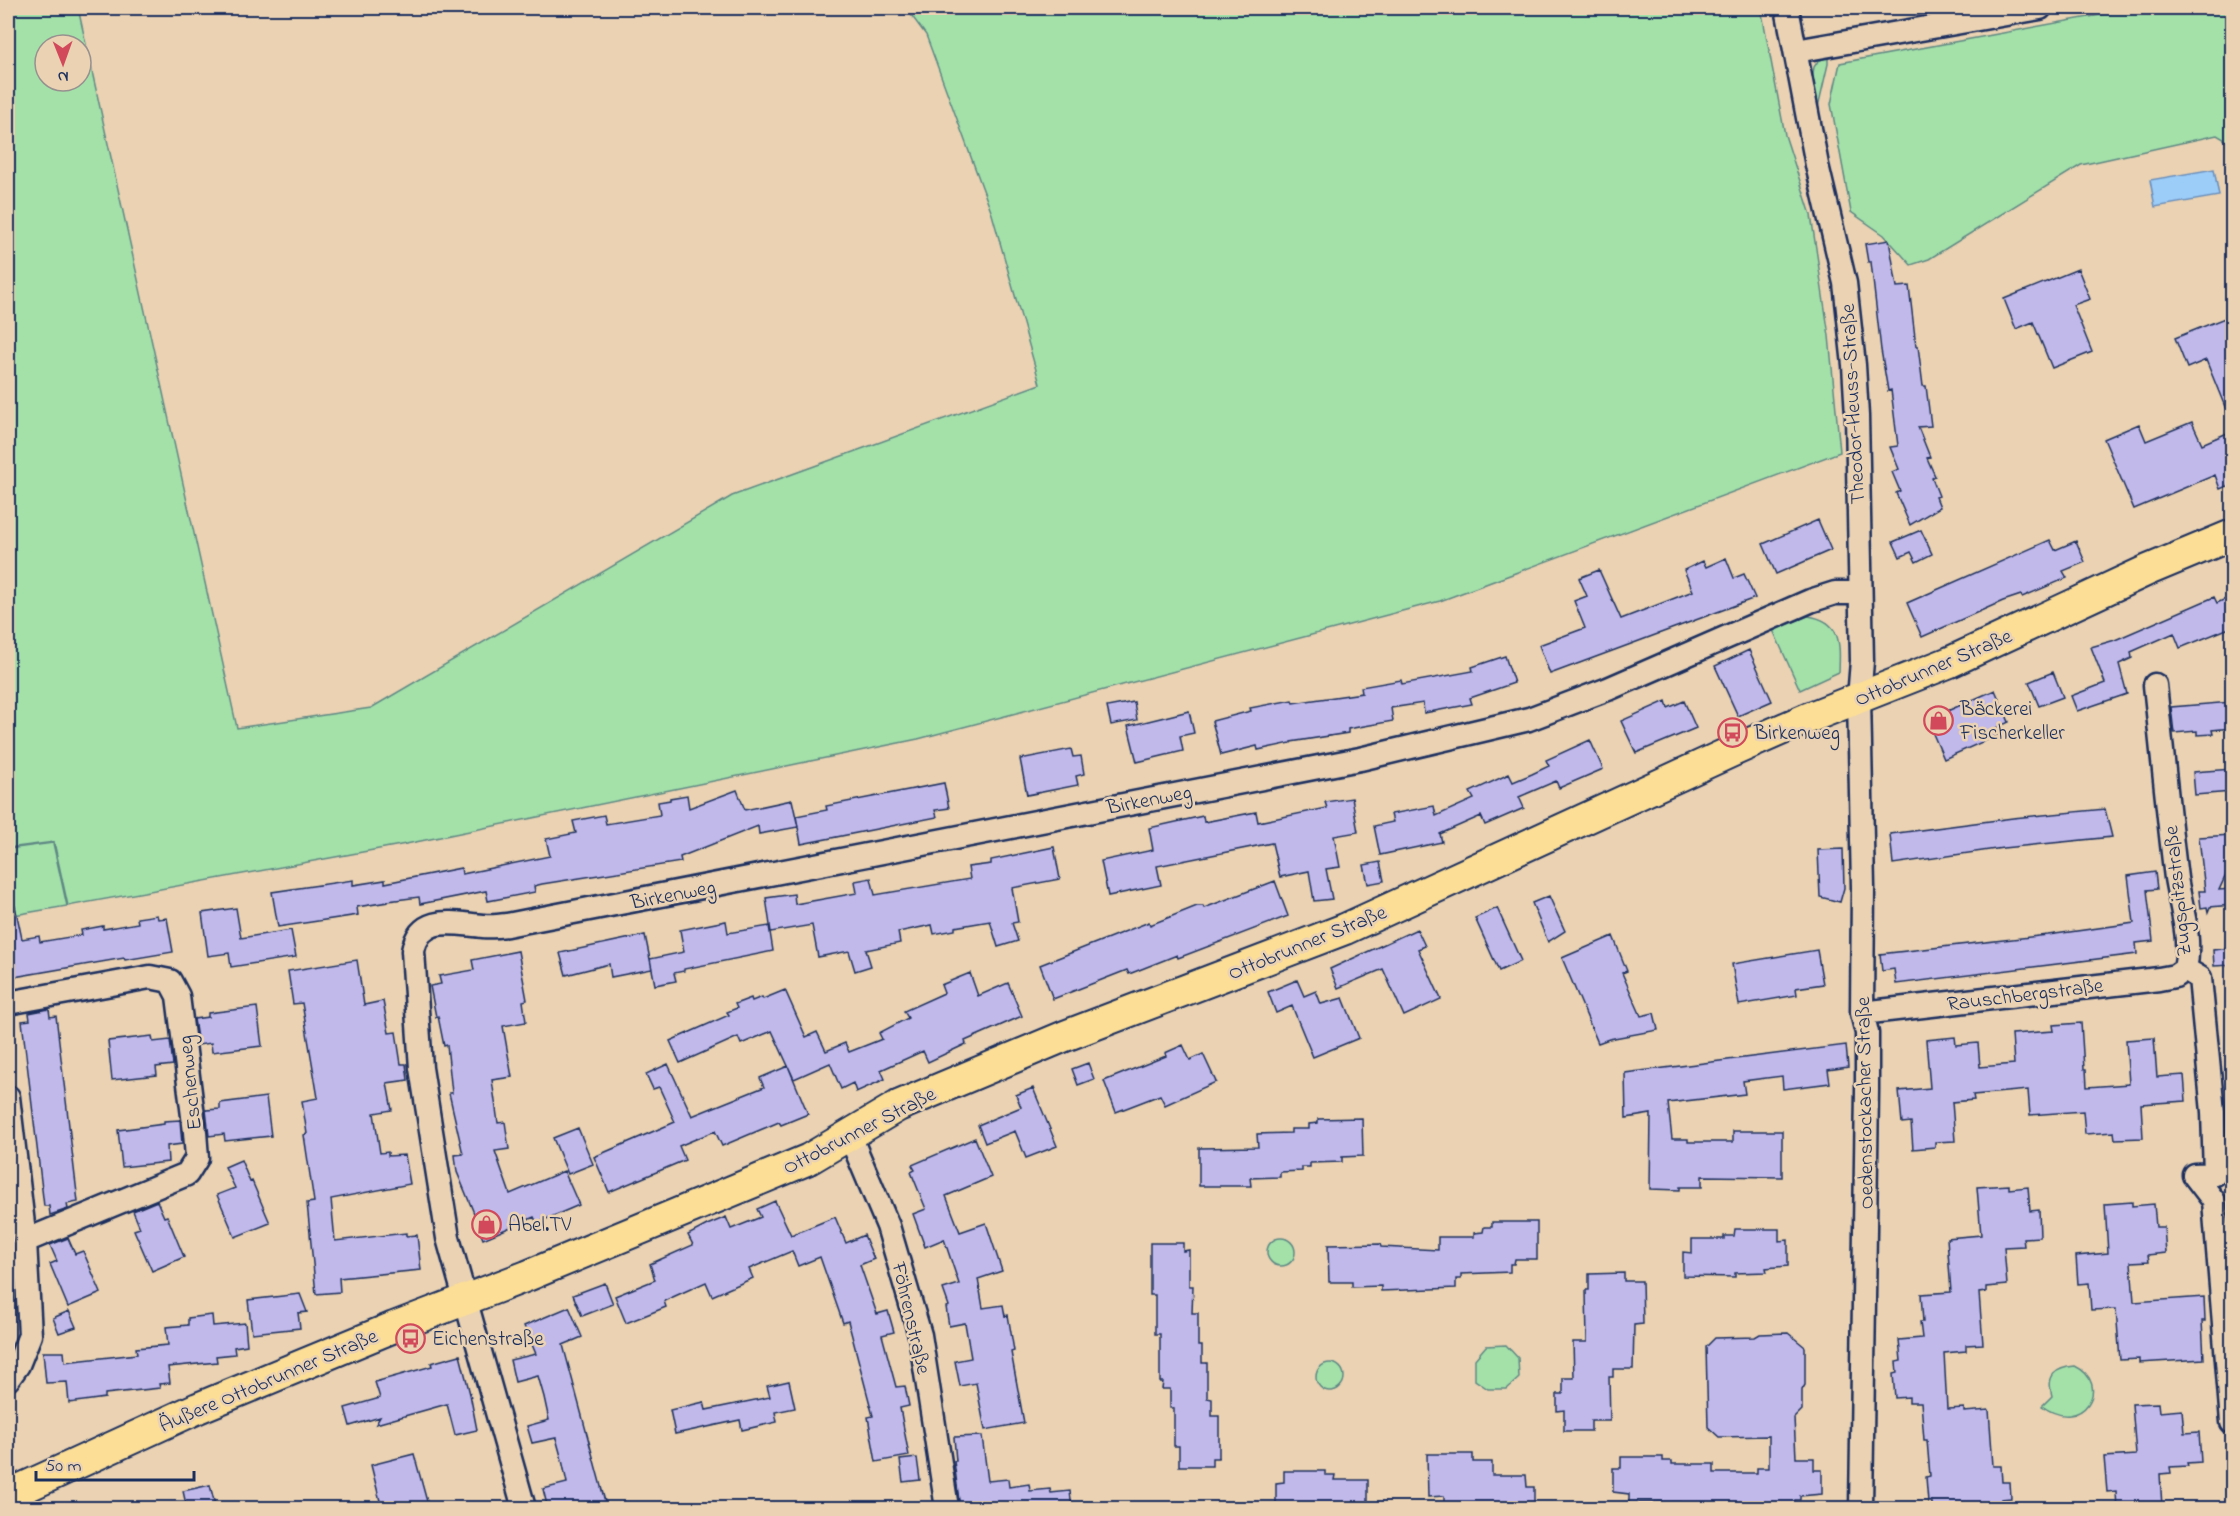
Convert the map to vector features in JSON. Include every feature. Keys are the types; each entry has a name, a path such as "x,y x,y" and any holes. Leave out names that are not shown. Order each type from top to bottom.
{"main road":[{"name":"Ottobrunner Straße","path":"466,1300 809,1159 898,1106 1065,1036 1345,929 1737,749 1913,678 2232,535"},
{"name":"Äußere Ottobrunner Straße","path":"10,1497 198,1408 394,1327 466,1300"}],"street":[{"name":"Theodor-Heuss-Straße","path":"1787,8 1817,165 1845,282 1854,365 1862,661 1859,698"},
{"path":"1796,51 2040,8"},
{"name":"Birkenweg","path":"466,1300 448,1238 421,1068 413,951 415,940 421,932 436,923 507,925 1360,759 1454,738 1539,716 1608,689 1810,601 1835,593 1859,593"},
{"name":"Zugspitzstraße","path":"2154,685 2177,879 2186,931 2188,954 2185,969 2200,978 2213,1112 2215,1174 2194,1175 2214,1201 2232,1422"},
{"name":"Oedenstockacher Straße","path":"1859,698 1863,886 1862,1013 1867,1033 1868,1090 1861,1509"},
{"name":"Rauschbergstraße","path":"1862,1013 2159,979 2175,976 2185,969"},
{"name":"Eschenweg","path":"8,1003 150,977 170,981 178,996 195,1132 196,1158 187,1174 25,1241"},
{"path":"8,1097 25,1241 30,1335 18,1365 8,1379"},
{"name":"Föhrenstraße","path":"850,1136 888,1226 920,1335 947,1509"},
{"path":"466,1300 524,1509"}],"green space":[{"path":"8,8 78,8 84,33 33,33 33,93 93,93 93,76 237,728 371,708 732,496 1040,384 992,214 926,35 906,8 1761,8 1785,135 1811,215 1829,336 1840,452 1440,601 918,739 406,844 68,906 54,842 8,848"},
{"path":"2138,8 2232,8 2232,144 2217,135 2081,165 1929,259 1911,265 1884,235 1851,212 1831,104 1840,63"},
{"path":"1828,57 1818,107 1812,80 1814,67 1818,61"},
{"path":"1808,616 1827,623 1837,635 1839,672 1800,690 1773,630"},
{"path":"53,843 67,906 8,916 8,849"},
{"path":"1281,1238 1291,1242 1295,1252 1291,1262 1281,1266 1271,1262 1267,1252 1271,1242"},
{"path":"1506,1345 1518,1358 1519,1378 1507,1389 1488,1389 1475,1380 1475,1359 1486,1346"},
{"path":"1330,1363 1340,1367 1344,1377 1340,1387 1330,1391 1320,1387 1316,1377 1320,1367"},
{"path":"2075,1366 2086,1374 2092,1384 2092,1394 2088,1404 2080,1411 2070,1415 2057,1414 2042,1406 2052,1396 2050,1383 2054,1374 2062,1369"}],"water":[{"path":"2214,169 2219,196 2155,207 2150,180"}],"building":[{"path":"1889,240 1897,287 1909,286 1916,346 1918,346 1923,386 1926,386 1931,426 1918,427 1930,457 1927,458 1935,476 1932,478 1939,496 1936,497 1940,507 1910,525 1896,493 1900,491 1892,472 1899,469 1890,447 1898,446 1891,390 1888,391 1881,350 1871,262 1868,262 1865,244"},
{"path":"2078,269 2090,299 2073,305 2092,352 2052,368 2033,322 2016,329 2004,299"},
{"path":"2232,315 2232,424 2206,360 2187,368 2175,338"},
{"path":"2192,422 2202,444 2232,431 2232,484 2220,489 2215,475 2134,509 2104,439 2139,424 2146,441"},
{"path":"1818,520 1831,550 1776,574 1763,544"},
{"path":"1921,530 1932,554 1916,562 1911,552 1900,557 1893,542"},
{"path":"2050,540 2055,550 2076,541 2085,562 2063,571 2067,578 2022,597 2021,595 2003,601 1922,637 1907,603"},
{"path":"1726,558 1734,578 1744,574 1755,598 1550,674 1539,645 1585,628 1574,601 1587,596 1579,578 1599,570 1621,619 1693,591 1684,570 1703,561 1706,567"},
{"path":"2232,596 2232,627 2180,648 2174,633 2131,652 2132,658 2119,664 2127,694 2077,711 2071,696 2105,683 2091,647 2115,640 2214,597 2217,603"},
{"path":"1749,650 1772,701 1738,716 1715,666"},
{"path":"1505,656 1514,683 1470,698 1472,704 1424,713 1423,703 1391,708 1393,721 1348,729 1348,733 1258,750 1257,746 1221,755 1212,721 1251,711 1250,708 1292,700 1293,703 1362,693 1361,687 1401,680 1402,684 1473,671 1472,667"},
{"path":"2053,672 2063,697 2039,706 2029,682"},
{"path":"1995,690 2009,722 1996,728 2000,734 1944,759 1927,720"},
{"path":"1666,701 1668,708 1684,701 1696,728 1636,753 1621,721"},
{"path":"1134,702 1137,720 1111,725 1107,707"},
{"path":"2232,702 2232,728 2212,730 2213,734 2197,735 2197,731 2174,733 2171,707"},
{"path":"1189,711 1194,733 1180,736 1183,751 1137,762 1128,726"},
{"path":"1590,740 1603,769 1559,788 1556,781 1519,797 1524,808 1485,825 1481,816 1440,834 1442,842 1380,855 1374,826 1393,822 1391,814 1434,806 1436,816 1474,799 1470,792 1509,774 1513,782 1532,774 1549,766 1546,760"},
{"path":"1071,749 1073,757 1081,756 1084,774 1076,776 1078,785 1027,795 1020,759"},
{"path":"2232,769 2232,792 2195,795 2193,772"},
{"path":"944,783 949,808 935,810 937,817 801,844 796,816 827,810 826,806"},
{"path":"737,790 745,810 792,800 798,827 759,834 758,826 680,857 681,862 542,884 534,886 535,892 488,901 486,891 420,904 419,897 388,901 357,907 358,915 278,927 272,892 353,880 353,885 385,880 385,883 461,868 462,874 550,856 546,839 576,833 573,821 604,815 606,824 660,815 658,802 670,800 670,798 687,795 689,808"},
{"path":"1352,798 1358,832 1334,836 1340,867 1326,869 1332,899 1314,901 1309,871 1280,877 1272,843 1157,866 1161,885 1108,896 1101,861 1153,850 1149,828 1203,816 1204,822 1256,812 1258,822 1327,808 1325,802"},
{"path":"2105,809 2112,837 2003,848 1893,864 1890,834"},
{"path":"2232,835 2232,862 2219,890 2232,889 2232,905 2210,907 2208,912 2207,907 2201,908 2199,891 2205,891 2199,837"},
{"path":"1054,847 1060,879 1012,888 1018,922 1012,923 1018,941 998,947 990,921 955,927 955,930 934,934 932,925 898,932 900,943 866,950 871,966 855,971 849,951 818,957 812,925 771,932 766,898 794,894 795,904 857,893 855,881 871,878 875,895 970,879 968,867 991,864 991,860"},
{"path":"1843,849 1844,888 1840,902 1820,897 1818,850"},
{"path":"1380,862 1384,881 1368,884 1364,865"},
{"path":"2155,872 2157,889 2147,890 2153,941 2136,943 2137,954 1896,984 1894,969 1882,971 1880,954 2134,923 2128,876"},
{"path":"1275,881 1288,916 1178,958 1177,955 1129,974 1127,970 1053,999 1040,965 1149,922 1150,925 1197,906 1204,908"},
{"path":"1549,896 1565,931 1548,942 1532,903"},
{"path":"15,906 22,939 39,936 40,942 82,935 81,930 138,923 137,918 157,915 158,919 167,918 173,952 8,978 8,907"},
{"path":"236,908 241,938 291,930 296,957 231,967 229,953 208,956 202,913"},
{"path":"1497,908 1521,961 1499,971 1475,918"},
{"path":"726,921 728,933 769,926 773,951 684,969 684,971 674,973 676,981 655,985 650,959 684,952 680,930"},
{"path":"1417,929 1425,946 1418,949 1441,999 1404,1016 1383,969 1338,988 1330,969"},
{"path":"645,935 652,969 611,977 609,964 566,975 560,953"},
{"path":"1613,936 1627,971 1622,973 1641,1016 1654,1013 1658,1030 1598,1043 1562,958"},
{"path":"2232,948 2232,965 2214,966 2213,950"},
{"path":"1817,950 1823,984 1796,988 1797,995 1739,1005 1732,964"},
{"path":"518,951 527,1000 523,1001 526,1022 503,1026 512,1077 492,1080 498,1123 505,1122 509,1149 495,1151 510,1194 564,1171 579,1205 537,1223 534,1217 483,1239 457,1172 455,1155 463,1154 449,1093 452,1093 447,1045 444,1046 430,986 441,984 439,976 474,970 472,960"},
{"path":"357,960 364,1005 383,1001 389,1033 396,1032 401,1064 406,1064 408,1080 387,1083 392,1110 374,1113 380,1153 388,1152 388,1156 405,1155 410,1184 331,1199 335,1241 406,1233 406,1236 417,1235 421,1270 339,1278 340,1292 316,1294 307,1203 314,1202 304,1135 307,1134 302,1101 318,1098 302,1003 293,1004 288,971"},
{"path":"970,973 978,996 1008,983 1022,1016 965,1041 966,1044 928,1062 923,1051 881,1070 885,1079 856,1092 853,1083 841,1089 830,1063 794,1079 772,1031 741,1044 738,1037 680,1063 670,1041 729,1015 727,1012 737,1008 735,1004 751,998 752,1001 762,997 763,999 785,990 806,1037 817,1032 826,1051 845,1043 849,1052 882,1039 879,1033 908,1018 904,1011 944,993 941,985"},
{"path":"1297,980 1304,996 1316,991 1321,1004 1343,998 1359,1038 1313,1057 1292,1006 1276,1013 1268,992"},
{"path":"257,1007 262,1046 212,1052 211,1043 198,1045 194,1019 208,1017 208,1013"},
{"path":"49,1009 50,1017 56,1016 78,1202 67,1204 68,1209 50,1215 49,1206 44,1206 22,1021 30,1020 29,1013"},
{"path":"2081,1023 2087,1087 2129,1084 2126,1040 2154,1038 2157,1077 2184,1075 2186,1101 2141,1104 2143,1138 2115,1139 2114,1132 2085,1134 2083,1111 2030,1115 2028,1090 1973,1095 1974,1100 1952,1102 1955,1141 1935,1142 1935,1147 1913,1149 1911,1122 1902,1123 1899,1091 1930,1088 1926,1040 1955,1037 1956,1045 1978,1043 1980,1067 2014,1064 2012,1034 2054,1031 2053,1025"},
{"path":"152,1036 153,1042 170,1040 173,1065 156,1067 157,1075 112,1080 108,1041"},
{"path":"1183,1045 1190,1060 1203,1054 1216,1082 1165,1105 1160,1095 1116,1112 1104,1081 1166,1056 1165,1053"},
{"path":"1846,1045 1848,1067 1828,1070 1830,1083 1783,1089 1782,1076 1743,1081 1745,1094 1668,1103 1672,1139 1688,1139 1688,1142 1733,1142 1733,1131 1782,1131 1782,1177 1702,1176 1702,1187 1680,1187 1680,1190 1650,1189 1651,1114 1626,1118 1625,1073"},
{"path":"1088,1063 1094,1079 1078,1085 1072,1069"},
{"path":"668,1064 692,1116 764,1087 760,1078 788,1066 808,1114 781,1125 779,1122 722,1146 715,1131 679,1146 685,1160 609,1192 594,1157 675,1122 659,1087 653,1089 646,1074"},
{"path":"1033,1088 1057,1146 1026,1158 1015,1131 985,1143 978,1125 1021,1107 1016,1095"},
{"path":"266,1097 271,1136 225,1141 224,1134 209,1136 206,1110 220,1109 220,1103"},
{"path":"1362,1118 1363,1156 1342,1157 1342,1162 1310,1163 1310,1167 1302,1167 1302,1171 1280,1172 1280,1177 1250,1178 1251,1186 1199,1186 1199,1148 1258,1147 1257,1134 1291,1133 1291,1129 1309,1129 1309,1124 1318,1123 1318,1119"},
{"path":"180,1120 182,1144 167,1146 168,1162 122,1167 118,1130"},
{"path":"578,1128 593,1164 568,1174 553,1138"},
{"path":"975,1138 991,1177 946,1196 960,1232 986,1223 1002,1271 978,1279 983,1308 1003,1305 1005,1316 1008,1315 1014,1351 1011,1352 1024,1423 985,1430 976,1383 960,1386 955,1361 971,1358 965,1323 949,1326 946,1307 949,1306 943,1289 959,1284 944,1239 925,1247 913,1214 926,1209 911,1172 915,1170 912,1165"},
{"path":"241,1160 270,1223 235,1237 217,1195 235,1188 225,1167"},
{"path":"2009,1185 2009,1189 2028,1187 2030,1211 2039,1210 2040,1237 2023,1238 2024,1246 2004,1247 2007,1285 1986,1287 1986,1292 1979,1293 1983,1344 1966,1345 1966,1351 1944,1353 1947,1409 1964,1408 1964,1412 1989,1410 1993,1466 2001,1466 2002,1482 2010,1482 2011,1498 2001,1499 2002,1509 1932,1509 1932,1502 1928,1502 1926,1477 1930,1476 1921,1402 1909,1402 1909,1397 1895,1398 1893,1374 1897,1373 1896,1362 1901,1361 1899,1340 1922,1338 1921,1294 1951,1292 1947,1238 1981,1235 1977,1187"},
{"path":"157,1201 164,1217 167,1216 184,1257 152,1271 134,1230 140,1228 133,1211"},
{"path":"775,1201 791,1235 835,1217 846,1243 864,1235 874,1259 860,1265 877,1314 888,1311 894,1332 882,1335 896,1387 905,1386 909,1406 900,1408 909,1456 876,1462 868,1417 873,1416 848,1321 843,1323 820,1257 798,1266 792,1251 749,1269 753,1278 712,1296 706,1282 664,1301 666,1307 626,1323 615,1296 655,1280 650,1264 693,1245 688,1235 707,1225 726,1217 731,1229 761,1217 757,1209"},
{"path":"2132,1202 2132,1206 2154,1204 2156,1227 2164,1227 2166,1253 2148,1255 2149,1261 2131,1262 2134,1302 2204,1297 2205,1321 2202,1321 2204,1359 2139,1363 2139,1359 2120,1360 2116,1309 2091,1310 2089,1283 2078,1284 2076,1256 2108,1253 2105,1204"},
{"path":"1492,1222 1537,1222 1537,1259 1515,1259 1514,1264 1510,1264 1510,1272 1461,1274 1461,1279 1456,1279 1456,1288 1381,1291 1381,1286 1352,1287 1352,1282 1329,1282 1328,1245 1380,1244 1381,1247 1438,1250 1438,1237 1474,1237 1474,1233 1483,1232 1484,1227 1492,1227"},
{"path":"1735,1229 1779,1229 1779,1241 1788,1240 1788,1266 1766,1268 1767,1272 1735,1273 1735,1277 1683,1276 1683,1252 1692,1253 1692,1239 1724,1239 1724,1236 1734,1236"},
{"path":"68,1238 75,1254 83,1251 101,1293 68,1307 50,1264 57,1261 50,1245"},
{"path":"1150,1243 1183,1243 1183,1251 1189,1250 1189,1286 1193,1286 1192,1313 1198,1313 1198,1346 1202,1346 1202,1363 1207,1363 1207,1398 1212,1399 1212,1416 1219,1416 1219,1458 1212,1458 1212,1466 1179,1466 1179,1446 1174,1446 1174,1408 1170,1408 1170,1389 1162,1389 1163,1382 1160,1382 1160,1334 1155,1334 1155,1295 1150,1295"},
{"path":"1624,1273 1624,1281 1642,1281 1643,1324 1634,1325 1633,1369 1613,1369 1613,1377 1609,1377 1610,1421 1591,1421 1591,1431 1564,1431 1564,1410 1557,1411 1557,1394 1563,1394 1563,1378 1574,1378 1573,1342 1587,1342 1586,1290 1589,1290 1589,1274"},
{"path":"605,1283 613,1304 582,1316 573,1295"},
{"path":"300,1294 307,1312 298,1313 300,1328 252,1333 248,1300"},
{"path":"569,1307 582,1337 563,1345 607,1509 548,1509 543,1489 567,1483 562,1460 556,1438 532,1443 527,1426 549,1420 544,1397 538,1376 515,1382 510,1360 536,1354 524,1326"},
{"path":"69,1311 76,1327 59,1333 53,1318"},
{"path":"212,1315 213,1326 245,1323 247,1345 234,1347 235,1354 216,1356 217,1362 168,1367 170,1383 159,1384 160,1388 105,1394 105,1398 69,1403 67,1382 46,1383 43,1352 64,1352 65,1362 137,1354 136,1348 168,1345 166,1327 188,1325 188,1318"},
{"path":"1788,1333 1805,1347 1805,1385 1802,1390 1802,1410 1794,1418 1796,1458 1814,1458 1814,1470 1822,1470 1822,1494 1800,1496 1800,1500 1795,1500 1795,1509 1679,1509 1679,1502 1629,1503 1629,1494 1613,1492 1613,1468 1621,1468 1621,1457 1663,1457 1663,1461 1672,1461 1672,1464 1714,1464 1714,1473 1757,1473 1757,1468 1769,1468 1769,1436 1719,1437 1708,1427 1706,1347 1715,1338"},
{"path":"460,1355 477,1430 455,1435 447,1404 376,1424 380,1417 350,1426 345,1408 380,1398 375,1382 432,1366 431,1363"},
{"path":"789,1381 795,1408 775,1412 777,1422 742,1430 740,1420 675,1434 670,1410 704,1402 706,1410 770,1397 767,1386"},
{"path":"2158,1403 2159,1412 2182,1410 2184,1433 2199,1432 2201,1462 2187,1463 2188,1466 2170,1467 2171,1473 2160,1474 2162,1507 2117,1509 2116,1491 2107,1492 2104,1457 2136,1455 2132,1404"},
{"path":"982,1436 988,1481 1008,1479 1009,1487 1029,1484 1030,1491 1050,1489 1051,1493 1070,1491 1072,1509 960,1509 954,1461 956,1461 954,1437"},
{"path":"414,1454 429,1509 382,1509 371,1465"},
{"path":"1427,1454 1473,1454 1473,1462 1492,1462 1492,1475 1526,1475 1527,1487 1534,1487 1534,1509 1444,1508 1444,1496 1428,1497"},
{"path":"917,1458 920,1480 903,1482 900,1460"},
{"path":"1284,1471 1325,1471 1325,1475 1335,1475 1334,1480 1368,1480 1368,1509 1276,1507 1276,1483 1284,1482"},
{"path":"210,1485 216,1509 187,1509 183,1491"}],"place":[{"name":"Bäckerei Fischerkeller","path":"1939,720"},
{"name":"Birkenweg","path":"1733,732"},
{"name":"Abel.TV","path":"487,1224"},
{"name":"Eichenstraße","path":"411,1338"}]}
